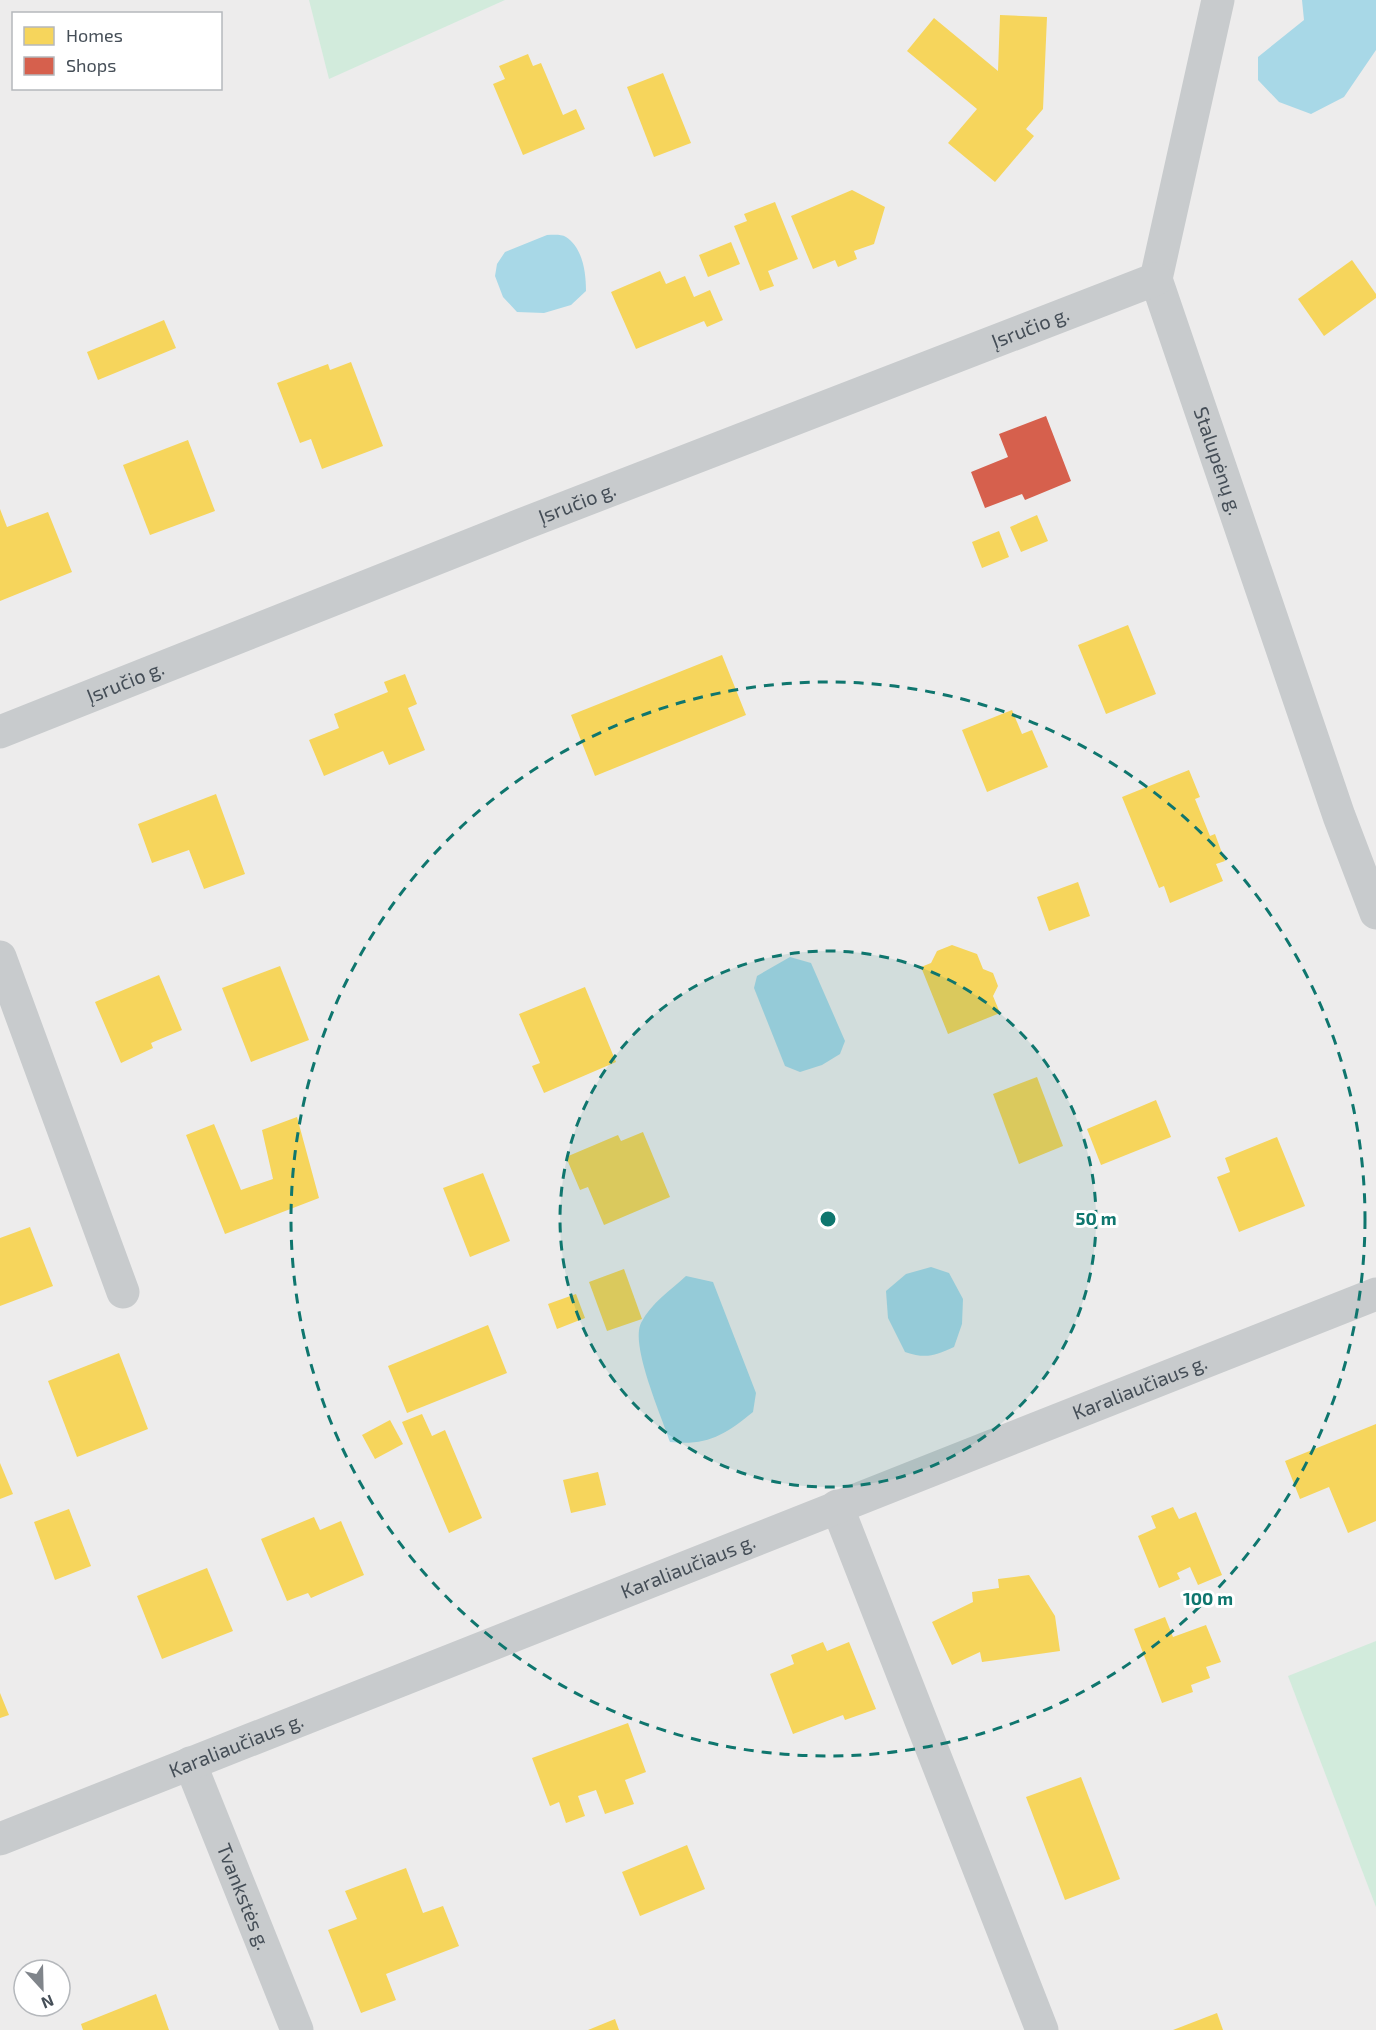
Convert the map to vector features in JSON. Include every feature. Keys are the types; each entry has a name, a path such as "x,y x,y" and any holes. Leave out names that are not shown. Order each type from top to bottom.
{"street":[{"path":"1156,279 1218,0"},
{"name":"Įsručio g.","path":"0,732 523,524 1156,279"},
{"name":"Stalupėnų g.","path":"1156,279 1339,816 1376,913"},
{"path":"0,957 123,1292"},
{"name":"Karaliaučiaus g.","path":"0,1839 1376,1294"},
{"path":"837,1506 1042,2030"},
{"name":"Tvankstės g.","path":"190,1763 297,2030"}],"green space":[{"path":"309,0 505,0 329,79"},
{"path":"1376,1641 1376,1907 1288,1676"}],"water":[{"path":"1302,0 1376,0 1376,50 1344,97 1311,114 1279,102 1258,80 1258,57 1304,20"},
{"path":"547,235 564,236 572,242 580,254 586,291 571,305 544,313 517,312 503,297 495,276 497,264 505,252"},
{"path":"790,957 811,963 845,1041 840,1054 822,1065 800,1072 785,1066 754,988 757,976"},
{"path":"931,1267 949,1273 963,1299 962,1324 954,1347 924,1356 905,1352 888,1318 886,1291 906,1274"},
{"path":"686,1276 713,1282 756,1393 753,1412 733,1427 715,1437 683,1443 670,1442 643,1364 639,1333 641,1323 650,1309"}],"building: Homes":[{"path":"1000,15 1047,17 1043,109 1026,129 1034,136 995,182 948,143 977,109 907,51 934,18 998,71"},
{"path":"528,54 533,66 541,63 563,115 576,109 585,129 523,155 493,84 505,79 499,66"},
{"path":"663,73 691,143 654,157 627,87"},
{"path":"852,190 885,207 874,244 854,251 857,259 838,267 835,260 813,269 791,216"},
{"path":"775,202 798,259 768,271 774,286 760,291 734,226 747,221 744,214"},
{"path":"731,242 740,264 708,277 699,255"},
{"path":"1352,260 1376,294 1376,298 1324,336 1298,299"},
{"path":"660,271 666,284 685,276 694,297 710,290 723,320 707,327 704,321 636,349 611,292"},
{"path":"164,320 176,348 98,380 87,352"},
{"path":"351,362 383,446 322,469 311,439 300,443 277,383 328,364 330,370"},
{"path":"188,440 215,511 150,535 123,465"},
{"path":"0,509 7,527 48,512 72,572 0,601"},
{"path":"1037,515 1048,541 1021,552 1010,527"},
{"path":"999,531 1009,557 982,568 972,542"},
{"path":"1128,625 1156,694 1106,714 1078,645"},
{"path":"722,655 746,715 595,776 571,715"},
{"path":"405,674 417,704 408,708 425,750 389,765 383,751 324,776 309,740 339,728 334,714 388,692 384,682"},
{"path":"1012,710 1022,734 1032,730 1048,767 987,792 962,730"},
{"path":"1189,770 1200,797 1195,799 1210,836 1215,834 1225,861 1216,864 1223,881 1170,903 1164,886 1159,888 1122,797"},
{"path":"216,794 245,874 204,889 189,850 152,863 138,824"},
{"path":"1078,882 1090,916 1049,931 1037,897"},
{"path":"952,945 977,954 983,969 993,973 998,986 993,996 1000,1013 948,1034 921,967 931,963 937,951"},
{"path":"280,966 309,1040 251,1062 222,988"},
{"path":"159,975 182,1030 151,1043 153,1048 121,1063 95,1002"},
{"path":"585,987 616,1062 544,1093 532,1066 540,1063 519,1014"},
{"path":"1037,1077 1063,1146 1019,1164 993,1094"},
{"path":"1156,1100 1171,1137 1101,1165 1087,1129"},
{"path":"297,1117 319,1198 225,1234 186,1135 214,1124 241,1190 273,1179 262,1130"},
{"path":"643,1132 670,1197 604,1225 588,1187 580,1190 566,1157 618,1135 621,1141"},
{"path":"1277,1137 1305,1206 1239,1232 1217,1177 1230,1172 1225,1158"},
{"path":"483,1173 510,1241 470,1257 443,1188"},
{"path":"30,1227 53,1286 0,1306 0,1238"},
{"path":"624,1269 642,1319 607,1331 589,1282"},
{"path":"576,1294 585,1318 557,1329 548,1304"},
{"path":"488,1325 507,1373 407,1413 388,1366"},
{"path":"119,1353 148,1429 77,1457 48,1381"},
{"path":"422,1414 432,1436 445,1430 482,1518 449,1533 402,1422"},
{"path":"390,1420 403,1444 375,1459 362,1435"},
{"path":"1376,1424 1376,1521 1348,1533 1329,1487 1300,1499 1285,1461"},
{"path":"0,1463 13,1494 0,1499"},
{"path":"598,1472 606,1505 571,1513 563,1480"},
{"path":"1173,1507 1179,1519 1196,1512 1222,1575 1198,1585 1190,1567 1177,1573 1180,1579 1159,1588 1138,1536 1156,1528 1151,1516"},
{"path":"69,1509 91,1566 55,1580 34,1522"},
{"path":"314,1517 320,1530 341,1521 364,1575 311,1598 308,1593 287,1601 261,1539"},
{"path":"207,1568 233,1631 162,1659 137,1596"},
{"path":"1029,1575 1055,1616 1060,1651 982,1662 980,1652 952,1665 932,1622 973,1602 972,1592 999,1588 998,1579"},
{"path":"1165,1617 1173,1637 1206,1625 1221,1662 1206,1667 1210,1678 1191,1685 1193,1692 1162,1703 1134,1629"},
{"path":"823,1642 827,1651 849,1642 876,1709 845,1720 843,1715 793,1734 770,1674 794,1664 791,1655"},
{"path":"0,1693 9,1715 0,1718"},
{"path":"628,1723 646,1772 625,1780 634,1804 605,1814 596,1790 578,1796 585,1816 566,1823 559,1802 550,1806 532,1758"},
{"path":"1081,1777 1120,1879 1065,1900 1026,1797"},
{"path":"687,1845 705,1889 640,1916 622,1872"},
{"path":"406,1868 423,1913 443,1906 459,1946 386,1974 396,2000 361,2013 328,1930 357,1919 345,1891"},
{"path":"156,1994 169,2030 83,2030 81,2024"},
{"path":"1217,2013 1223,2030 1173,2030"},
{"path":"615,2019 619,2030 588,2030"}],"building: Shops":[{"path":"1046,416 1071,481 1025,500 1022,494 985,508 971,472 1008,457 999,434"}]}
